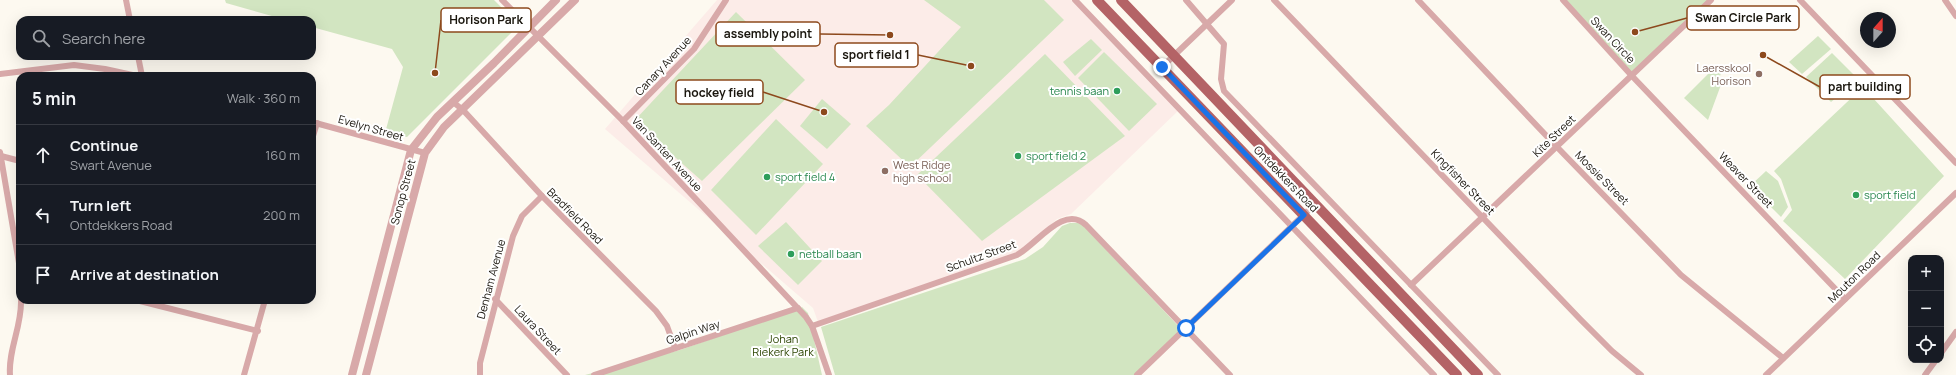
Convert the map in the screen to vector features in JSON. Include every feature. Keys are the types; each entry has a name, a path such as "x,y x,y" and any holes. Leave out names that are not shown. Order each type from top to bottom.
{"main road":[{"name":"Ontdekkers Road","path":"1097,0 1458,375"},
{"name":"Ontdekkers Road","path":"1121,0 1478,375"}],"street":[{"path":"126,0 129,16"},
{"name":"Van Santen Avenue","path":"502,0 623,122 798,308 812,326 828,375"},
{"name":"Sonop Street","path":"352,375 412,150 437,117 556,0"},
{"name":"Sonop Street","path":"366,375 425,153 444,127 576,0"},
{"name":"Canary Avenue","path":"623,122 694,50 726,0"},
{"path":"1075,0 1434,375"},
{"name":"Ontdekkers Road","path":"1186,0 1224,44 1221,79 1224,91 1498,375"},
{"path":"1162,67 1173,54 1208,24 1232,0"},
{"name":"Kingfisher Street","path":"1274,0 1612,351 1641,375"},
{"name":"Mossie Street","path":"1418,0 1681,275 1784,358"},
{"name":"Swan Circle","path":"1563,0 1632,76"},
{"name":"Kite Street","path":"1411,285 1711,0"},
{"path":"1800,0 1956,163"},
{"path":"1945,0 1956,16"},
{"path":"139,60 141,72"},
{"path":"16,72 74,65 119,72"},
{"path":"0,74 16,72"},
{"name":"Weaver Street","path":"1632,76 1845,298"},
{"name":"Bradfield Road","path":"453,102 463,110 542,196 656,311 667,326 675,348"},
{"name":"Evelyn Street","path":"316,124 425,153"},
{"path":"16,160 0,154 16,246"},
{"name":"Mouton Road","path":"1766,375 1956,193"},
{"name":"Denham Avenue","path":"480,375 480,363 495,299 513,236 519,221 526,211 542,196"},
{"path":"1137,375 1315,204"},
{"name":"Schultz Street","path":"812,326 1017,255 1030,247 1054,226 1069,218 1075,218 1086,225 1230,375"},
{"name":"Laura Street","path":"495,299 567,375"},
{"path":"10,375 12,354 20,318 21,304"},
{"path":"152,304 258,331"},
{"path":"244,375 258,331 264,304"},
{"name":"Galpin Way","path":"594,375 798,308"},
{"path":"1944,349 1956,332"},
{"path":"1925,375 1934,363"}],"shaded area":[{"name":"West Ridge high school","path":"717,0 1071,0 1179,110 1071,214 1057,219 1021,252 818,322 813,308 605,129"}],"green space":[{"path":"225,0 494,0 519,25 407,137 385,133 403,67 392,49 316,28 316,16 272,16 226,3"},
{"path":"924,0 1044,0 1064,20 910,167 866,126 889,105 961,27"},
{"path":"1563,0 1711,0 1632,76"},
{"path":"736,12 805,80 702,181 634,121"},
{"path":"1818,36 1831,49 1802,74 1789,62"},
{"path":"1091,39 1102,50 1075,76 1063,62"},
{"name":"tennis baan","path":"1104,52 1157,104 1129,131 1078,78"},
{"path":"1832,53 1858,79 1831,102 1806,77"},
{"name":"sport field 2","path":"1045,54 1125,136 982,241 917,175"},
{"path":"1715,67 1721,73 1719,79 1722,82 1708,120 1684,98"},
{"name":"sport field","path":"1863,87 1944,176 1845,279 1783,221 1792,210 1781,179 1774,171"},
{"path":"822,99 851,124 827,149 800,126"},
{"name":"sport field 4","path":"776,119 823,164 756,235 711,190"},
{"path":"1766,171 1778,181 1788,207 1781,217 1750,186"},
{"name":"netball baan","path":"786,222 822,261 798,285 758,246"},
{"path":"1070,223 1081,223 1184,332 1137,375 835,375 821,327 1025,259 1043,247 1062,226"},
{"name":"Johan Riekerk Park","path":"802,307 808,313 822,375 585,375 680,350"}],"place":[{"name":"Swan Circle Park","path":"1635,32"},
{"name":"assembly point","path":"890,35"},
{"name":"part building","path":"1763,55"},
{"name":"sport field 1","path":"971,66"},
{"name":"Horison Park","path":"435,73"},
{"name":"Laersskool Horison","path":"1759,74"},
{"name":"tennis baan","path":"1117,91"},
{"name":"hockey field","path":"824,112"},
{"name":"sport field 2","path":"1018,156"},
{"name":"West Ridge high school","path":"885,171"},
{"name":"sport field 4","path":"767,177"},
{"name":"sport field","path":"1856,195"},
{"name":"netball baan","path":"791,254"}],"route":[{"path":"1162,67 1304,215 1186,328"}]}
